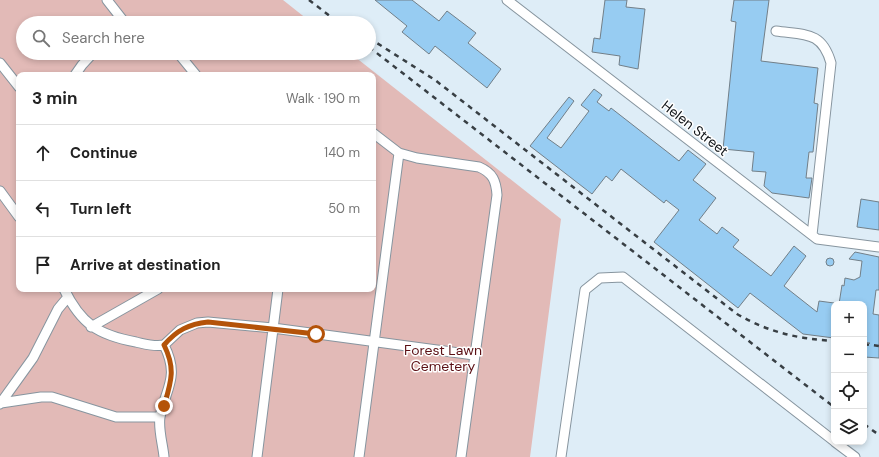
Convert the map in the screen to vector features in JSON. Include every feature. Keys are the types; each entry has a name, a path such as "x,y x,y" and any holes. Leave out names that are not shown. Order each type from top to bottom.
{"street":[{"path":"107,0 120,16"},
{"name":"Helen Street","path":"507,0 817,239 879,247"},
{"path":"776,31 805,35 820,40 827,49 830,64 812,235"},
{"path":"77,72 87,60"},
{"path":"184,60 194,72"},
{"path":"0,63 16,83"},
{"path":"376,135 398,153 417,158 479,168 487,171 493,177 496,184 496,195 461,457"},
{"path":"359,457 398,153"},
{"path":"0,192 16,213"},
{"path":"561,457 585,290 600,278 624,277 831,438"},
{"path":"91,327 153,292"},
{"path":"257,457 278,292"},
{"path":"66,293 80,316 91,327 100,332 126,340 154,346 164,345 180,330 197,323 220,323 273,328 474,355"},
{"path":"0,403 33,358 66,293"},
{"path":"164,345 170,359 172,372 160,418 164,457"},
{"path":"0,403 41,397 52,397 116,417 160,418"},
{"path":"840,445 854,457"}],"green space":[{"name":"Forest Lawn Cemetery","path":"0,0 283,0 303,16 16,16 16,60 359,60 374,72 16,72 16,292 376,292 376,73 561,219 530,457 0,457"}],"building":[{"path":"375,0 412,0 439,21 447,11 476,33 468,43 501,69 487,88 435,46 429,54 402,32 407,26"},
{"path":"605,0 627,0 626,7 645,9 638,69 619,65 620,56 592,52 594,38 600,39"},
{"path":"734,0 769,0 761,61 818,68 814,103 818,104 813,152 809,152 806,178 812,178 809,198 772,193 764,186 766,172 752,171 754,152 723,149 736,22 731,21"},
{"path":"594,89 602,95 597,102 609,111 611,108 679,161 688,150 706,164 693,180 716,198 699,220 717,234 722,227 739,240 733,247 771,276 794,246 806,256 784,286 817,312 819,301 831,303 831,338 803,334 750,293 738,308 654,242 679,210 666,200 664,203 621,169 612,181 606,176 592,194 530,146 569,97 574,101 547,138 561,148 589,111 581,105"},
{"path":"861,199 879,202 879,230 857,227"},
{"path":"855,252 879,257 879,290 876,290 873,314 879,315 879,358 867,357 867,346 870,343 867,342 867,301 839,301 842,285 844,286 845,278 854,280 860,277 862,261 849,259"},
{"path":"830,258 833,259 833,265 830,266 827,265 826,262 827,259"}],"railway":[{"path":"309,0 330,16"},
{"path":"376,42 435,80 737,314 760,326 784,334 831,341"},
{"path":"376,52 831,405"},
{"path":"867,344 879,346"},
{"path":"867,426 879,435"}],"route":[{"path":"164,406 172,372 171,363 164,345 172,336 188,326 208,322 273,328 316,334"}]}
